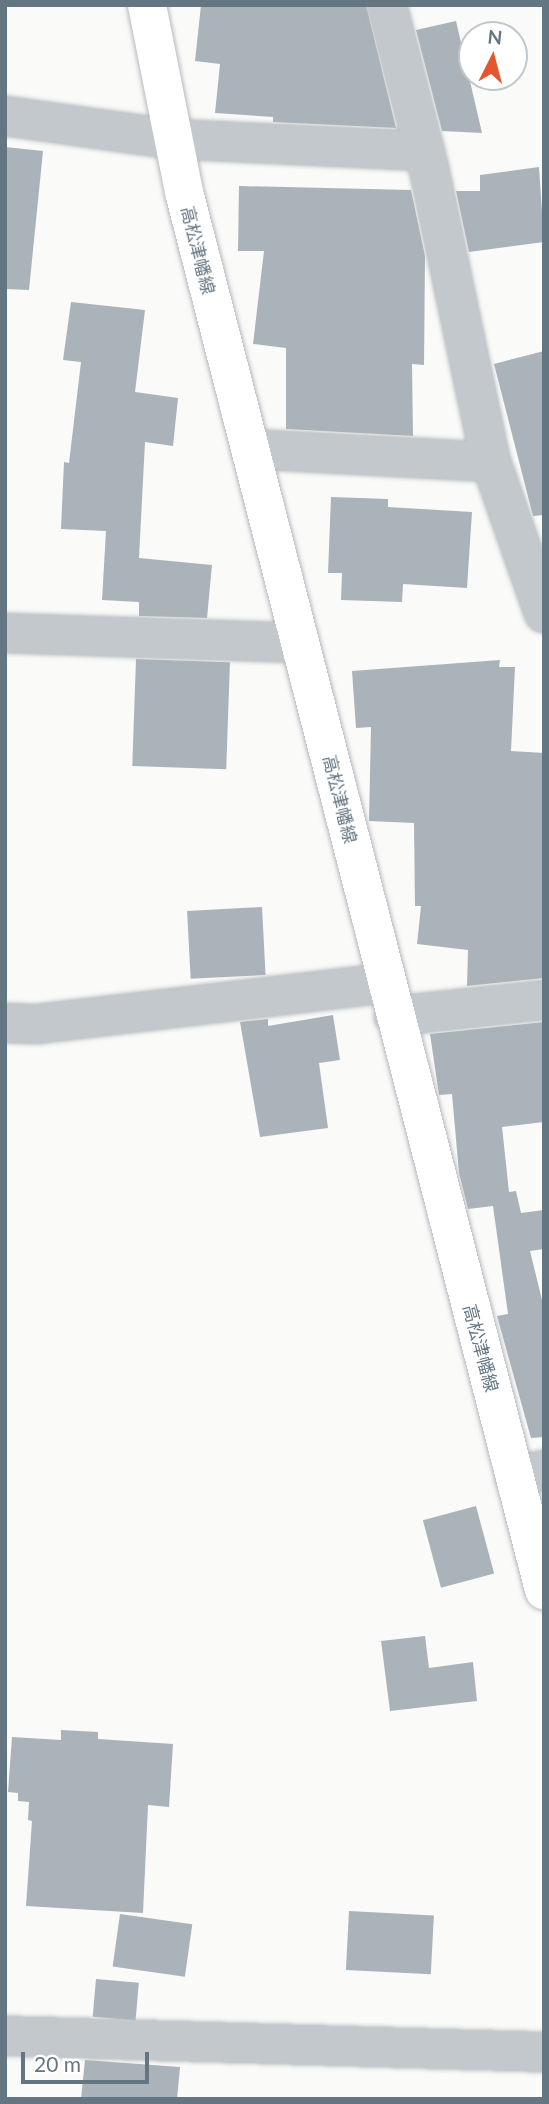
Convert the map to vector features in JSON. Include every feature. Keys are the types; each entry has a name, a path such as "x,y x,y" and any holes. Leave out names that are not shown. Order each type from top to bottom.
{"main road":[{"name":"高松津幡線","path":"147,5 172,139 391,1000 529,1473 544,1590"}],"street":[{"path":"387,5 425,151 491,462 544,613"},
{"path":"5,116 172,139 425,151"},
{"path":"250,449 491,462"},
{"path":"5,633 300,643"},
{"path":"5,1023 37,1024 391,1000 544,1000"},
{"path":"5,2036 544,2052"}],"building":[{"path":"201,5 366,5 396,128 273,122 273,117 215,113 220,64 195,61"},
{"path":"456,21 458,91 472,91 482,133 442,131 416,30"},
{"path":"5,147 43,151 29,290 5,289"},
{"path":"539,167 544,242 469,252 456,191 480,191 480,175"},
{"path":"239,186 411,190 425,256 424,365 412,364 413,436 286,429 286,348 253,344 264,251 238,251"},
{"path":"71,302 145,310 135,392 178,398 173,446 145,442 139,558 212,565 207,618 139,616 139,602 102,600 106,531 61,529 64,462 69,463 81,362 63,360"},
{"path":"544,351 544,515 533,516 494,364"},
{"path":"331,497 388,499 388,507 472,512 467,588 403,584 402,602 341,600 342,573 328,573"},
{"path":"136,659 230,662 226,769 132,766"},
{"path":"500,660 499,667 515,667 511,751 544,753 544,978 467,986 468,950 417,944 421,906 415,906 414,823 369,821 371,727 356,728 352,671"},
{"path":"262,907 266,975 191,979 187,911"},
{"path":"333,1015 340,1060 319,1063 328,1128 260,1137 240,1022 268,1019 268,1026"},
{"path":"544,1022 544,1122 502,1127 509,1192 516,1191 521,1213 544,1210 544,1249 530,1251 544,1308 544,1437 531,1438 497,1316 508,1314 493,1206 468,1209 459,1173 452,1094 439,1095 430,1034"},
{"path":"476,1506 494,1574 441,1588 423,1520"},
{"path":"425,1636 429,1668 473,1662 477,1701 390,1711 381,1641"},
{"path":"61,1730 98,1732 98,1739 173,1744 169,1807 148,1805 143,1913 26,1906 32,1821 28,1820 29,1802 18,1801 18,1793 8,1792 12,1737 61,1740"},
{"path":"349,1911 434,1915 431,1974 346,1970"},
{"path":"120,1914 192,1924 185,1977 113,1966"},
{"path":"96,1979 139,1983 136,2021 93,2017"},
{"path":"85,2060 180,2067 177,2099 81,2099"}]}
